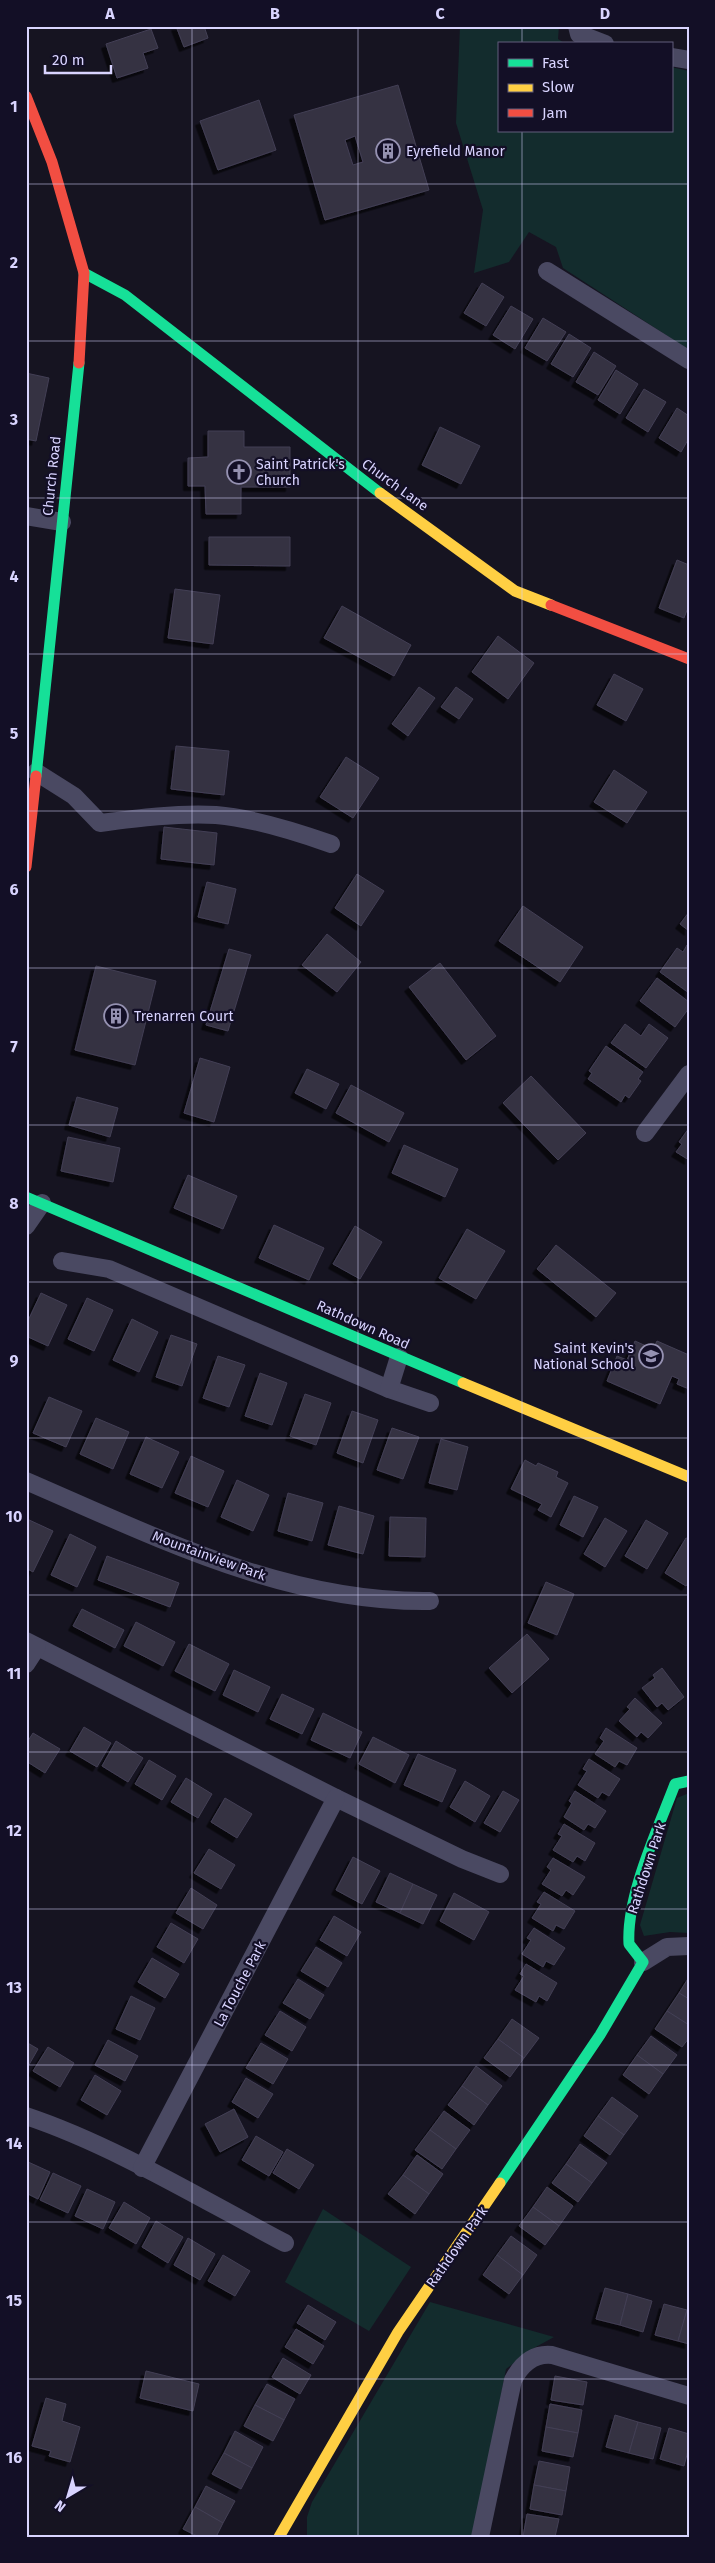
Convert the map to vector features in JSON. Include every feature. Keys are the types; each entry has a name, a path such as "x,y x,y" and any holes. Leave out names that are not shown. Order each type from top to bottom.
{"street":[{"path":"577,26 579,34 599,42"},
{"path":"672,57 689,60"},
{"name":"Church Road","path":"26,96 52,162 84,273 80,351 26,868"},
{"path":"547,271 689,360"},
{"name":"Church Lane","path":"84,273 125,295 237,380 358,477 515,591 689,659"},
{"path":"26,516 62,522"},
{"path":"36,772 74,796 100,823 150,817 216,815 291,830 331,844"},
{"path":"645,1133 689,1074"},
{"path":"26,1226 34,1200"},
{"name":"Rathdown Road","path":"34,1200 399,1357 689,1477"},
{"path":"62,1261 109,1269 389,1389 430,1403"},
{"path":"389,1389 399,1357"},
{"name":"Mountainview Park","path":"26,1481 188,1551 240,1570 290,1584 342,1595 397,1602 430,1601"},
{"path":"26,1664 32,1644 462,1860 500,1874"},
{"name":"Rathdown Park","path":"644,1962 629,1943 630,1923 647,1857 675,1784 689,1782"},
{"name":"La Touche Park","path":"142,2168 286,1898 336,1798"},
{"name":"Rathdown Park","path":"279,2537 398,2332 595,2044 644,1962 668,1947 689,1946"},
{"path":"26,2116 77,2136 285,2243"},
{"path":"480,2537 513,2380 518,2371 533,2358 542,2354 552,2355 689,2396"}],"green space":[{"path":"460,26 559,26 558,39 563,42 498,42 498,132 672,132 672,67 689,71 689,350 563,268 556,247 529,232 509,262 474,273 483,210 456,123"},
{"path":"689,1793 689,1933 670,1932 644,1936 640,1925 677,1798"},
{"path":"323,2209 411,2267 369,2331 285,2282"},
{"path":"430,2302 554,2337 534,2348 506,2369 473,2537 307,2537 307,2517 312,2502"}],"building":[{"path":"176,26 204,26 208,38 184,47"},
{"path":"151,29 158,48 143,53 148,68 117,78 106,44"},
{"name":"Eyrefield Manor","path":"398,85 429,190 325,220 294,115","holes":["355,136 363,162 353,165 345,140"]},
{"path":"259,100 276,150 218,170 200,121"},
{"path":"482,283 504,297 486,326 464,313"},
{"path":"511,306 533,319 515,349 493,335"},
{"path":"543,318 566,332 547,361 525,348"},
{"path":"569,334 591,348 573,377 551,364"},
{"path":"594,352 616,366 598,395 576,382"},
{"path":"616,370 638,384 620,414 598,400"},
{"path":"26,373 49,378 36,441 26,439"},
{"path":"644,389 666,402 648,432 626,418"},
{"path":"677,408 689,416 689,438 681,452 659,438"},
{"path":"440,427 480,446 461,484 422,465"},
{"name":"Saint Patrick's Church","path":"208,431 244,431 244,447 290,447 290,487 241,487 241,514 206,514 205,486 188,486 188,458 208,457"},
{"path":"209,537 290,537 290,566 209,565"},
{"path":"677,560 689,565 689,611 687,610 684,618 659,608"},
{"path":"175,589 220,595 213,644 168,638"},
{"path":"342,606 411,645 394,676 324,638"},
{"path":"498,636 534,663 508,699 472,672"},
{"path":"614,674 643,689 626,721 597,705"},
{"path":"419,687 435,698 408,736 392,724"},
{"path":"456,687 473,699 459,719 441,707"},
{"path":"176,746 229,751 224,795 171,789"},
{"path":"346,757 379,778 353,818 320,797"},
{"path":"614,770 647,792 627,823 594,802"},
{"path":"164,827 217,833 214,865 161,859"},
{"path":"357,874 384,891 361,926 335,908"},
{"path":"207,882 236,889 228,924 198,917"},
{"path":"523,906 583,947 560,982 499,941"},
{"path":"689,912 689,931 680,924"},
{"path":"327,934 361,962 337,992 302,965"},
{"path":"687,945 689,946 689,993 660,972 677,948 683,952"},
{"path":"229,949 251,955 228,1031 206,1025"},
{"path":"440,963 496,1036 466,1060 409,987"},
{"name":"Trenarren Court","path":"96,966 156,981 135,1065 75,1050"},
{"path":"657,978 689,1002 689,1008 675,1027 640,1001"},
{"path":"625,1024 641,1036 649,1024 668,1038 646,1068 611,1043"},
{"path":"606,1046 643,1072 638,1079 641,1081 629,1098 625,1095 621,1102 588,1079 592,1073 589,1071"},
{"path":"200,1058 230,1067 214,1122 184,1113"},
{"path":"307,1069 339,1084 326,1109 295,1093"},
{"path":"531,1076 586,1133 558,1160 503,1103"},
{"path":"351,1085 404,1113 389,1142 336,1113"},
{"path":"77,1097 118,1108 110,1137 69,1125"},
{"path":"689,1128 689,1160 676,1152 682,1144 679,1142"},
{"path":"68,1137 120,1148 113,1182 61,1171"},
{"path":"404,1145 458,1169 445,1197 392,1173"},
{"path":"188,1175 237,1196 223,1229 174,1208"},
{"path":"274,1225 324,1248 309,1280 259,1258"},
{"path":"355,1226 382,1242 360,1279 333,1264"},
{"path":"467,1229 505,1251 476,1299 439,1278"},
{"path":"556,1245 616,1293 596,1317 537,1269"},
{"path":"41,1293 67,1305 48,1346 26,1336 26,1325"},
{"path":"87,1298 113,1310 94,1351 68,1339"},
{"path":"132,1319 158,1332 139,1372 113,1360"},
{"path":"171,1335 197,1344 182,1386 156,1377"},
{"path":"635,1341 653,1349 657,1341 689,1355 689,1389 677,1384 679,1379 672,1376 660,1404 607,1381 617,1356 627,1360"},
{"path":"218,1356 245,1365 229,1407 203,1398"},
{"path":"260,1373 287,1383 272,1425 245,1416"},
{"path":"305,1394 331,1403 316,1445 290,1436"},
{"path":"49,1397 82,1411 66,1447 33,1433"},
{"path":"352,1411 378,1420 363,1463 337,1453"},
{"path":"96,1418 129,1432 113,1469 80,1454"},
{"path":"392,1428 419,1437 403,1479 377,1470"},
{"path":"146,1437 179,1452 162,1488 130,1474"},
{"path":"441,1439 468,1447 457,1490 429,1483"},
{"path":"191,1456 224,1471 208,1507 175,1493"},
{"path":"525,1460 536,1466 538,1463 558,1472 556,1477 568,1483 551,1517 538,1510 542,1504 511,1489"},
{"path":"237,1480 269,1495 253,1531 221,1517"},
{"path":"288,1493 323,1503 312,1541 278,1531"},
{"path":"574,1496 598,1507 583,1537 560,1525"},
{"path":"339,1506 374,1516 363,1554 328,1545"},
{"path":"390,1517 426,1518 425,1557 389,1556"},
{"path":"605,1518 627,1531 605,1567 584,1554"},
{"path":"27,1519 53,1531 33,1572 26,1568"},
{"path":"646,1520 668,1533 647,1569 625,1556"},
{"path":"70,1534 96,1547 77,1587 51,1575"},
{"path":"686,1538 689,1539 689,1582 686,1586 665,1573"},
{"path":"107,1556 179,1583 170,1607 98,1580"},
{"path":"546,1582 574,1594 557,1635 528,1623"},
{"path":"82,1609 124,1630 115,1648 73,1626"},
{"path":"136,1622 175,1642 163,1666 124,1646"},
{"path":"527,1634 549,1659 512,1693 489,1668"},
{"path":"189,1644 229,1664 215,1691 175,1671"},
{"path":"662,1668 684,1697 668,1710 662,1703 657,1707 642,1688 655,1678 653,1675"},
{"path":"234,1670 270,1687 258,1712 223,1695"},
{"path":"282,1694 314,1709 302,1734 270,1719"},
{"path":"635,1698 662,1723 648,1738 641,1732 637,1737 619,1721 630,1709 627,1707"},
{"path":"323,1713 362,1732 350,1758 311,1740"},
{"path":"84,1727 111,1743 97,1767 70,1751"},
{"path":"606,1728 637,1748 627,1765 619,1761 615,1767 595,1754 604,1741 600,1738"},
{"path":"33,1733 60,1749 45,1773 26,1761 26,1744"},
{"path":"373,1737 409,1755 395,1783 359,1764"},
{"path":"116,1741 143,1758 128,1782 102,1766"},
{"path":"418,1754 456,1770 442,1802 404,1785"},
{"path":"589,1759 620,1779 609,1796 602,1792 598,1798 578,1785 587,1771 583,1769"},
{"path":"149,1760 176,1776 162,1800 135,1784"},
{"path":"186,1778 212,1794 198,1818 171,1802"},
{"path":"465,1781 490,1796 475,1822 450,1807"},
{"path":"503,1791 519,1800 500,1832 484,1823"},
{"path":"575,1791 606,1811 595,1828 588,1824 584,1830 564,1817 572,1803 569,1801"},
{"path":"225,1798 252,1814 237,1838 211,1822"},
{"path":"564,1824 595,1843 585,1861 577,1856 573,1862 553,1850 562,1836 558,1834"},
{"path":"209,1849 235,1865 221,1889 194,1873"},
{"path":"353,1857 380,1871 362,1904 336,1890"},
{"path":"553,1858 585,1877 573,1895 566,1890 562,1896 542,1884 551,1870 547,1867"},
{"path":"390,1873 413,1884 400,1913 376,1902"},
{"path":"413,1884 437,1895 423,1924 400,1913"},
{"path":"191,1888 217,1905 203,1929 176,1913"},
{"path":"544,1892 575,1911 564,1929 556,1925 553,1931 532,1918 541,1904 537,1902"},
{"path":"454,1893 489,1912 474,1940 440,1921"},
{"path":"334,1916 361,1932 347,1956 320,1940"},
{"path":"171,1923 198,1939 184,1963 157,1947"},
{"path":"534,1928 565,1948 554,1965 546,1961 543,1967 522,1954 531,1940 527,1938"},
{"path":"316,1947 342,1963 328,1987 301,1971"},
{"path":"152,1958 179,1974 165,1998 138,1982"},
{"path":"526,1964 557,1983 547,2001 539,1996 536,2002 515,1990 524,1976 520,1974"},
{"path":"689,1977 689,1999 679,1993"},
{"path":"298,1979 324,1995 310,2019 283,2003"},
{"path":"679,1993 689,1999 689,2025 667,2011"},
{"path":"131,1996 155,2008 140,2040 116,2029"},
{"path":"280,2011 306,2027 292,2051 265,2035"},
{"path":"667,2011 689,2025 689,2038 682,2047 655,2029"},
{"path":"512,2019 539,2038 524,2058 498,2039"},
{"path":"651,2036 677,2055 663,2074 637,2055"},
{"path":"498,2039 524,2058 510,2077 484,2058"},
{"path":"108,2040 138,2056 125,2081 95,2065"},
{"path":"26,2042 38,2049 26,2070"},
{"path":"261,2043 288,2059 273,2084 246,2068"},
{"path":"48,2047 74,2063 60,2087 33,2071"},
{"path":"637,2055 663,2074 649,2094 623,2075"},
{"path":"476,2066 502,2086 488,2105 462,2086"},
{"path":"95,2075 121,2091 107,2115 81,2100"},
{"path":"246,2078 273,2094 258,2118 232,2102"},
{"path":"462,2086 488,2105 474,2125 448,2105"},
{"path":"612,2097 638,2116 624,2135 598,2116"},
{"path":"234,2109 248,2137 220,2152 205,2124"},
{"path":"444,2111 470,2130 456,2149 430,2130"},
{"path":"598,2116 624,2135 610,2155 584,2136"},
{"path":"430,2130 456,2149 442,2169 415,2150"},
{"path":"256,2136 283,2152 269,2176 242,2160"},
{"path":"580,2144 607,2163 592,2183 566,2164"},
{"path":"287,2149 314,2165 299,2189 273,2173"},
{"path":"417,2155 443,2174 429,2194 403,2175"},
{"path":"26,2161 50,2172 38,2199 26,2193"},
{"path":"566,2164 592,2183 578,2202 552,2183"},
{"path":"53,2173 81,2186 68,2213 40,2200"},
{"path":"403,2175 429,2194 415,2214 388,2194"},
{"path":"547,2187 573,2206 559,2226 533,2207"},
{"path":"87,2189 115,2202 103,2229 75,2216"},
{"path":"124,2202 150,2218 136,2244 109,2228"},
{"path":"533,2207 559,2226 545,2245 519,2226"},
{"path":"156,2221 183,2237 168,2263 142,2247"},
{"path":"511,2236 537,2255 523,2275 497,2255"},
{"path":"188,2238 215,2254 200,2280 174,2265"},
{"path":"223,2255 250,2271 235,2296 208,2281"},
{"path":"497,2255 523,2275 509,2294 483,2275"},
{"path":"605,2288 628,2294 620,2325 596,2319"},
{"path":"628,2294 652,2301 643,2332 620,2325"},
{"path":"664,2304 687,2310 678,2341 655,2335"},
{"path":"308,2305 336,2322 325,2340 297,2323"},
{"path":"687,2310 689,2311 689,2344 678,2341"},
{"path":"296,2329 324,2346 313,2364 285,2347"},
{"path":"283,2358 311,2375 300,2394 272,2377"},
{"path":"146,2371 199,2384 193,2411 140,2398"},
{"path":"555,2376 587,2382 583,2405 551,2400"},
{"path":"267,2384 295,2399 284,2420 255,2405"},
{"path":"46,2398 66,2404 62,2421 80,2427 70,2462 49,2456 51,2451 32,2446"},
{"path":"550,2404 582,2410 578,2433 546,2427"},
{"path":"255,2405 284,2420 273,2441 244,2426"},
{"path":"615,2415 638,2422 629,2453 606,2447"},
{"path":"638,2422 661,2428 653,2459 629,2453"},
{"path":"546,2427 578,2433 573,2457 542,2451"},
{"path":"669,2428 689,2434 689,2447 684,2466 660,2459"},
{"path":"235,2431 263,2447 252,2468 224,2453"},
{"path":"224,2453 252,2468 241,2489 212,2474"},
{"path":"539,2461 570,2467 566,2491 534,2485"},
{"path":"534,2485 566,2491 562,2515 530,2509"},
{"path":"206,2486 235,2501 223,2523 195,2507"},
{"path":"195,2507 223,2523 216,2537 199,2537 183,2529"},
{"path":"527,2514 559,2519 555,2537 523,2537"}],"traffic: fast":[{"path":"84,273 125,295 380,493"},
{"path":"36,776 79,363"},
{"path":"26,1197 463,1383"},
{"path":"500,2183 600,2035 643,1962 629,1944 629,1925 638,1884 644,1863 675,1784 689,1781"}],"traffic: slow":[{"path":"380,493 515,591 551,605"},
{"path":"463,1383 689,1477"},
{"path":"279,2537 398,2332 500,2183"}],"traffic: jam":[{"path":"26,96 52,162 84,273 79,363"},
{"path":"551,605 689,659"},
{"path":"26,867 36,776"}],"place":[{"name":"Eyrefield Manor","path":"388,151"},
{"name":"Saint Patrick's Church","path":"239,472"},
{"name":"Trenarren Court","path":"116,1016"},
{"name":"Saint Kevin's National School","path":"651,1356"}]}
